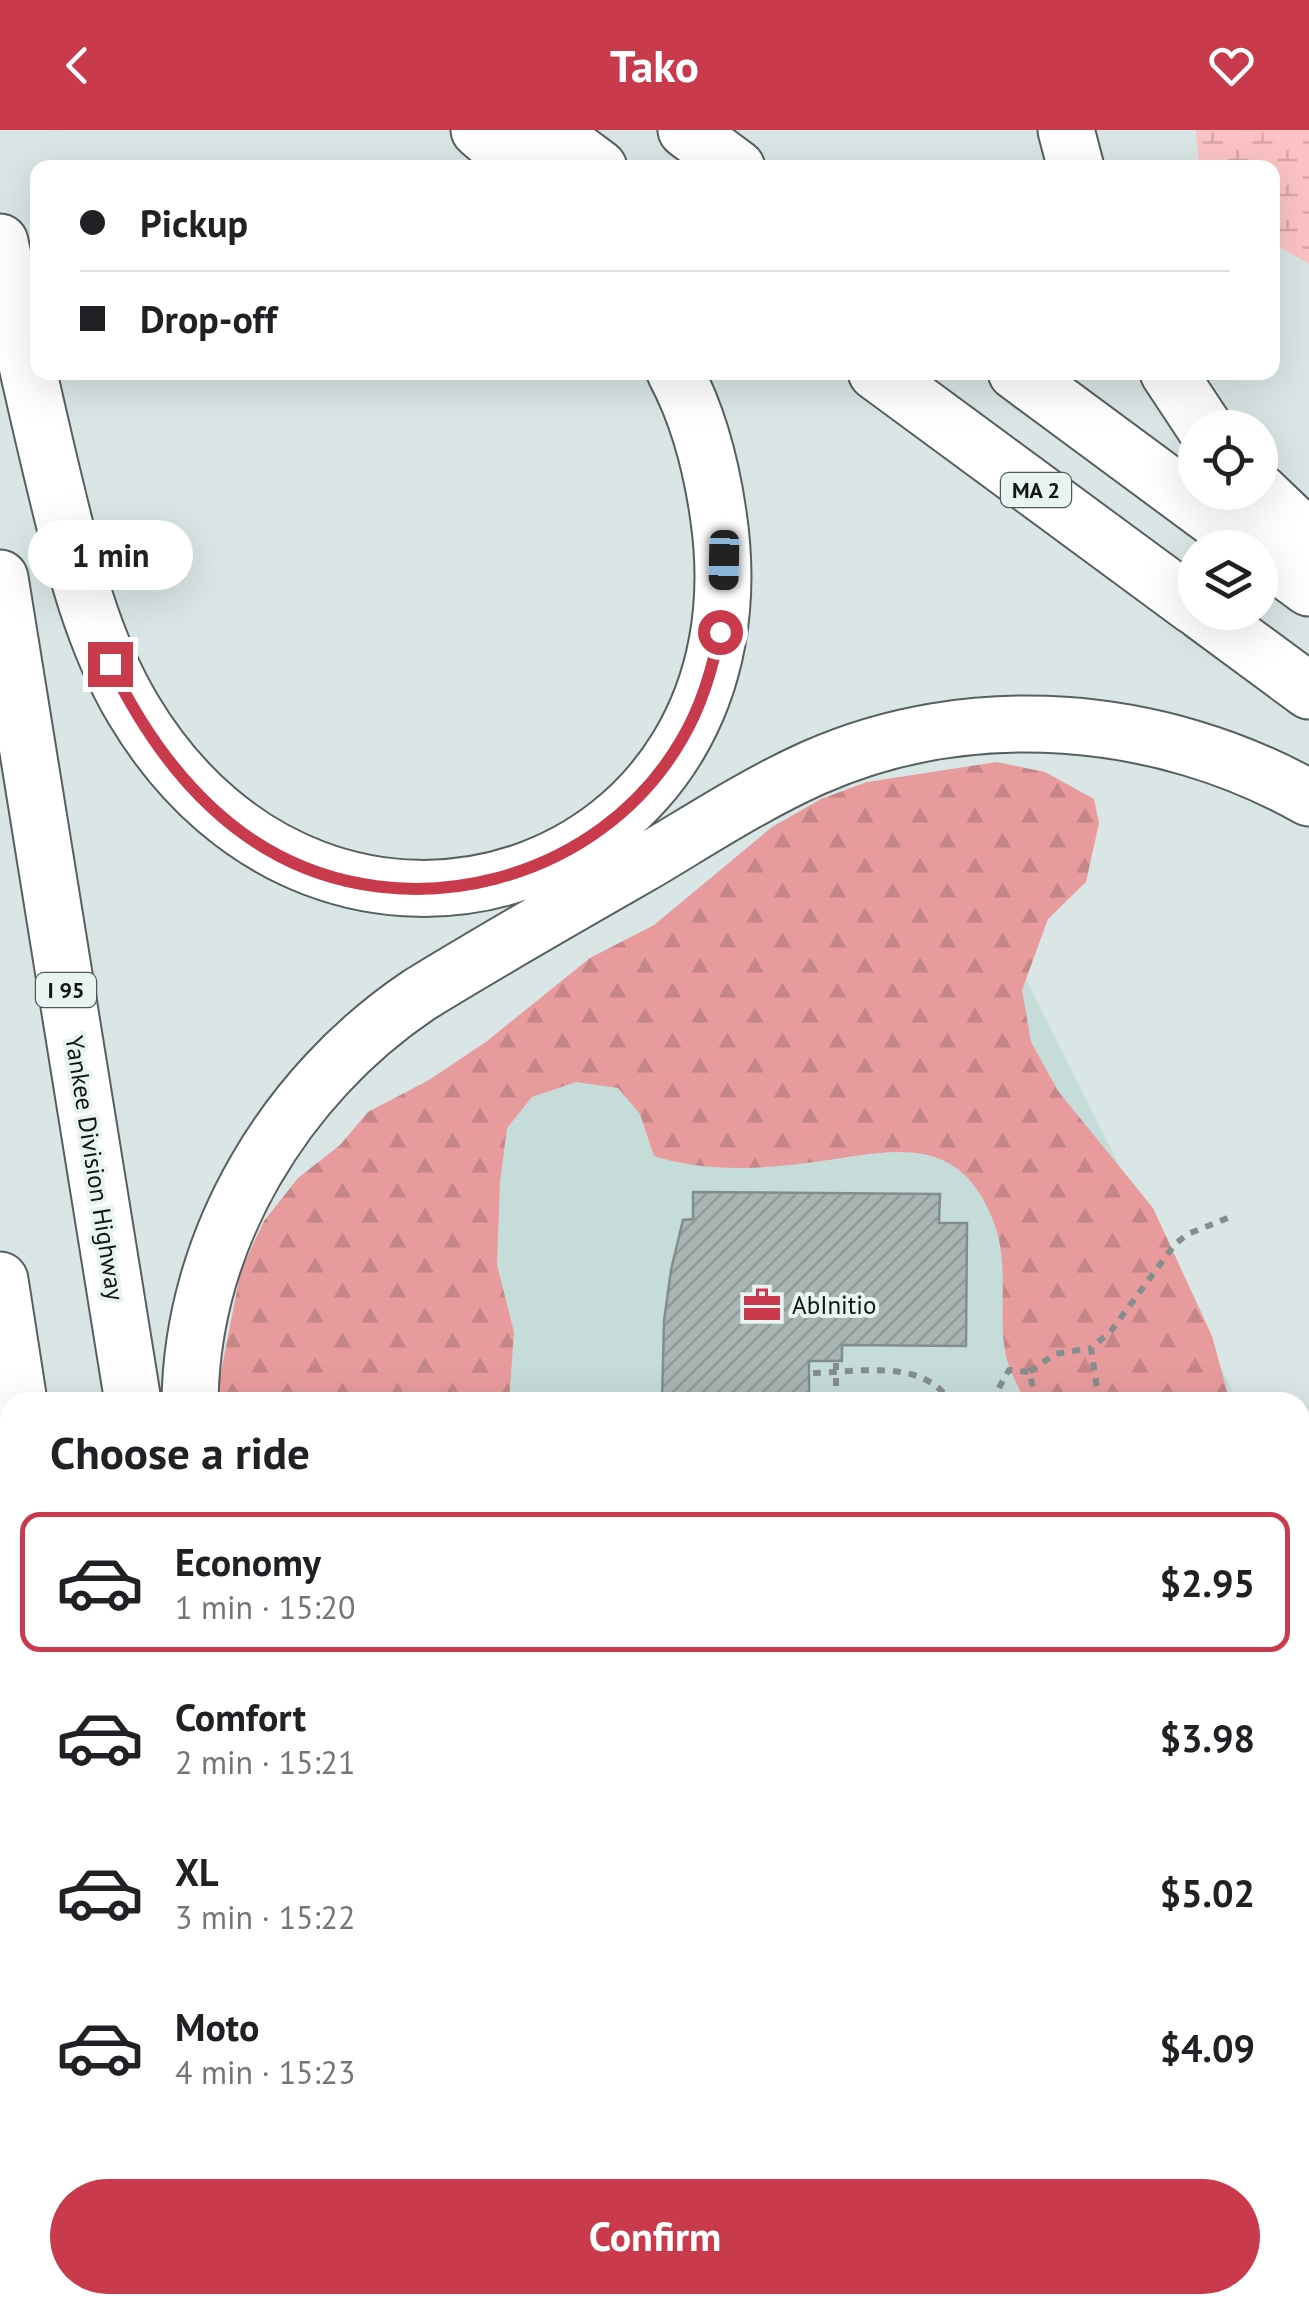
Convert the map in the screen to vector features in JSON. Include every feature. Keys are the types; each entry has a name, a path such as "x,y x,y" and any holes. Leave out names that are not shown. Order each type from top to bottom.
{"highway":[{"path":"479,130 514,160"},
{"path":"548,130 588,160"},
{"path":"686,130 726,160"},
{"path":"1066,130 1074,160"},
{"path":"0,242 30,370"},
{"path":"32,380 78,576 98,637 134,710 177,770 227,820 285,858 352,882 410,889 447,888 528,869 582,843 621,814 681,742 714,662 724,560 705,451 678,380"},
{"name":"MA 2","path":"887,380 1178,594"},
{"path":"1027,380 1230,530"},
{"path":"1173,380 1193,410"},
{"path":"1278,509 1309,539"},
{"path":"1278,565 1309,588"},
{"name":"Yankee Division Highway","path":"0,578 131,1392"},
{"path":"1226,630 1309,691"},
{"path":"191,1392 203,1305 234,1212 275,1137 334,1067 418,995 782,784 847,755 909,737 973,726 1036,724 1100,728 1164,740 1230,761 1309,798"},
{"path":"0,1280 18,1392"}],"path":[{"path":"997,1392 1009,1370 1030,1372 1055,1354 1091,1348 1111,1331 1175,1244 1197,1229 1230,1218"},
{"path":"1091,1348 1098,1392"},
{"path":"836,1368 836,1392"},
{"path":"813,1373 836,1368 907,1372 933,1383 941,1392"},
{"path":"1030,1372 1034,1392"}],"shaded area":[{"path":"952,832 1233,1392 316,1392 430,1142"}],"green space":[{"path":"1196,130 1309,130 1309,264 1280,247 1280,160 1198,160"},
{"path":"997,762 1045,772 1094,799 1099,823 1086,882 1048,919 1022,990 1031,1042 1058,1091 1153,1208 1212,1336 1227,1392 1021,1392 1004,1343 999,1240 979,1192 960,1171 939,1159 890,1152 749,1168 672,1161 654,1156 640,1114 618,1088 576,1082 532,1097 507,1128 500,1182 497,1265 514,1332 510,1392 217,1392 241,1270 264,1221 298,1178 340,1145 368,1112 429,1080 487,1041 590,958 654,925 772,827 821,799 867,782"}],"building":[{"path":"693,1192 940,1194 939,1223 967,1223 966,1346 842,1345 842,1361 809,1361 809,1392 662,1392 664,1321 671,1270 683,1220 693,1219"}],"place":[{"name":"AbInitio","path":"762,1305"}],"route":[{"path":"110,664 134,710 177,770 208,804 246,835 264,848 328,875 376,886 422,890 470,885 517,874 582,843 621,814 654,780 681,742 704,692 720,632"}]}
